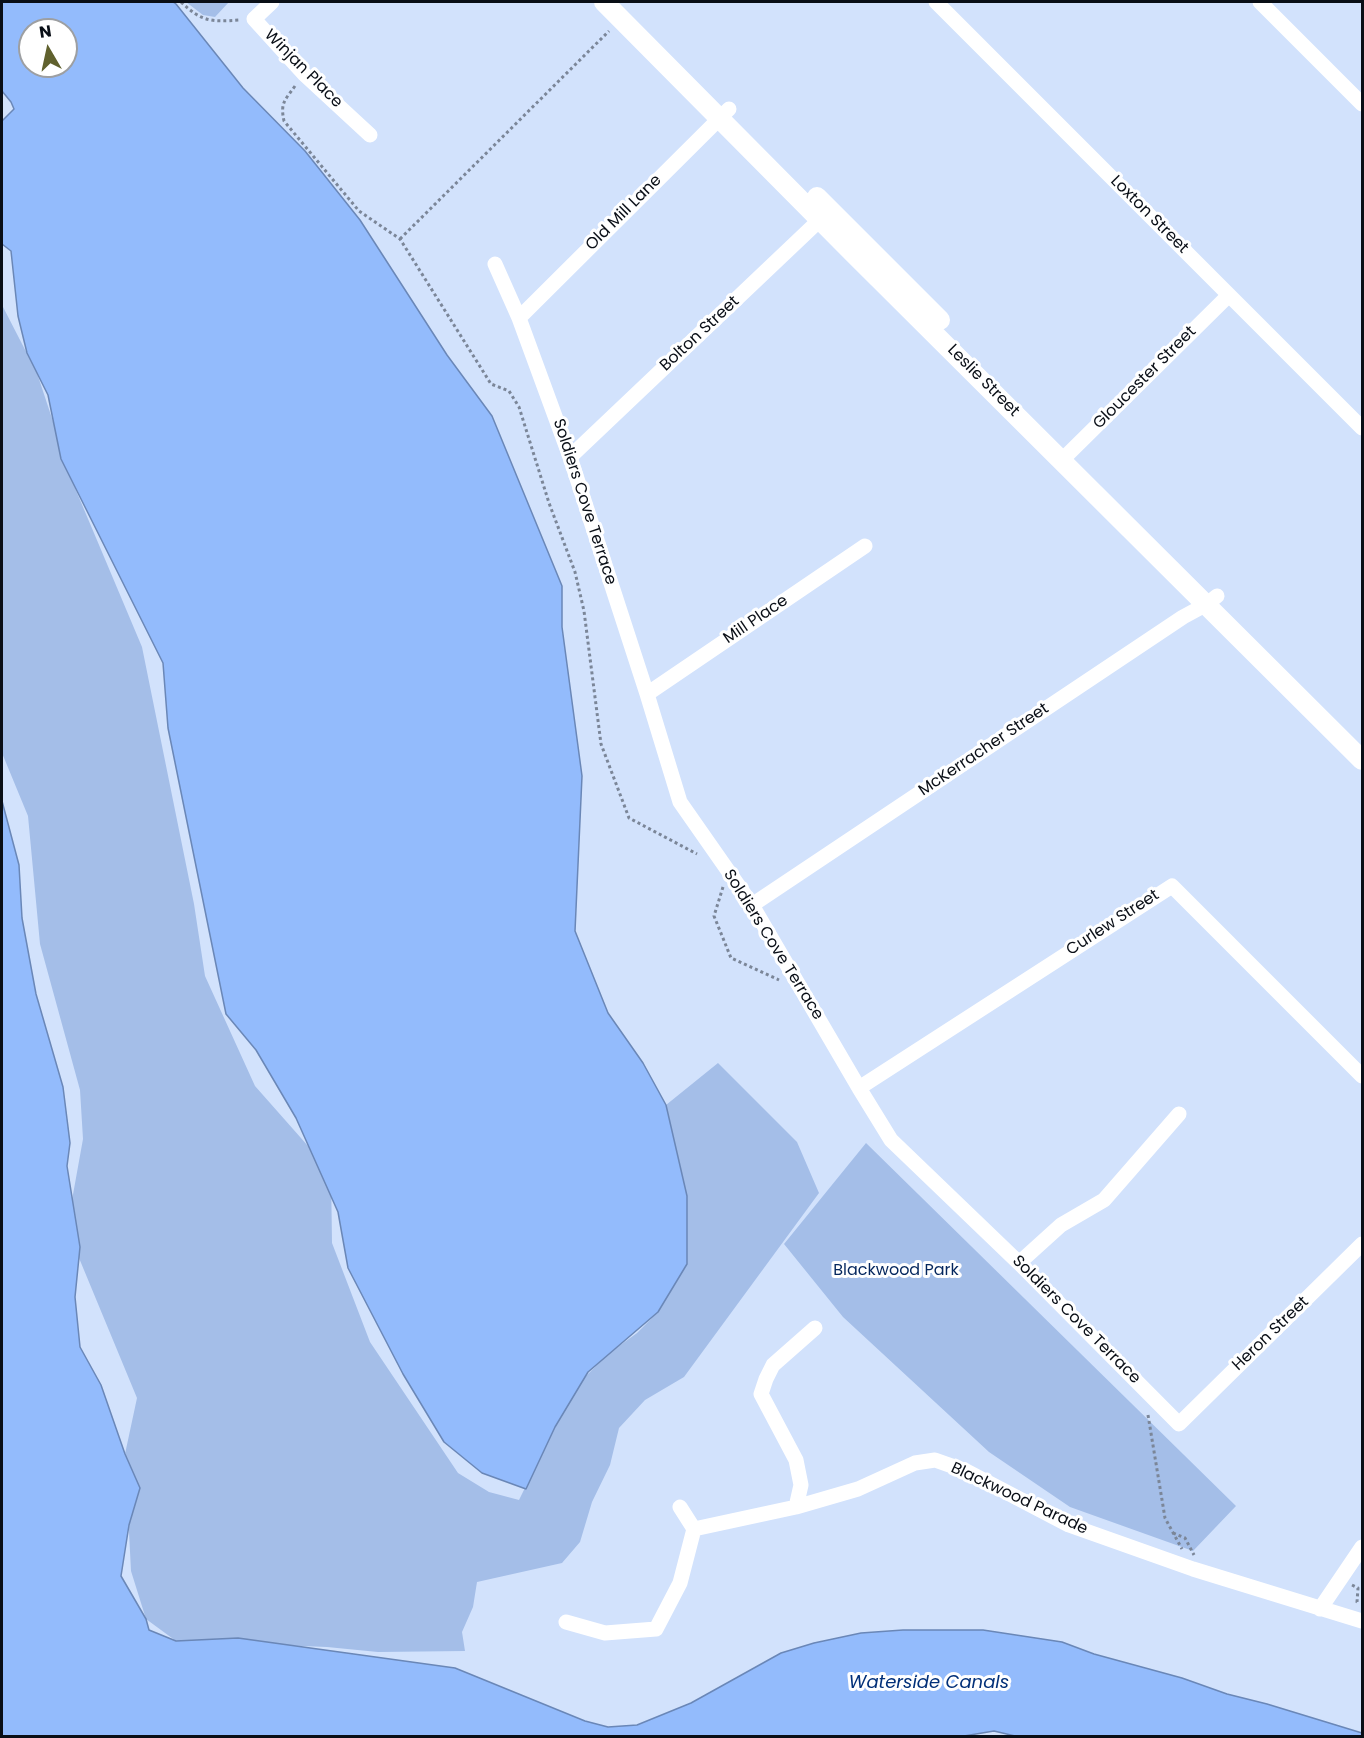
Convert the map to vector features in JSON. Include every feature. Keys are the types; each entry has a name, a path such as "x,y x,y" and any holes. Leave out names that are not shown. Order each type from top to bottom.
{"street":[{"name":"Winjan Place","path":"272,2 254,19 304,74 370,135"},
{"name":"Loxton Street","path":"936,2 1362,428"},
{"path":"1260,2 1362,104"},
{"name":"Leslie Street","path":"618,8 1066,456 1212,600 1362,742"},
{"name":"Old Mill Lane","path":"519,318 724,113"},
{"name":"Bolton Street","path":"570,457 825,215"},
{"name":"Soldiers Cove Terrace","path":"495,264 519,318 570,457 680,802 752,905 891,1140 1019,1263 1179,1424"},
{"name":"Gloucester Street","path":"1066,456 1228,295"},
{"name":"Mill Place","path":"647,694 866,546"},
{"name":"Leslie Street","path":"1212,600 1362,760"},
{"name":"McKerracher Street","path":"752,905 1183,617 1212,600"},
{"name":"Curlew Street","path":"859,1088 1172,886 1362,1076"},
{"path":"1019,1263 1061,1225 1104,1200 1179,1114"},
{"name":"Heron Street","path":"1179,1424 1362,1244"},
{"path":"796,1507 801,1485 796,1460 761,1394 773,1365 815,1328"},
{"name":"Blackwood Parade","path":"694,1529 796,1507 858,1489 915,1463 935,1460 966,1471 1068,1525 1193,1569 1362,1621"},
{"path":"566,1622 605,1633 656,1629 680,1582 694,1529 680,1507"},
{"path":"1320,1609 1362,1547"}],"path":[{"path":"181,2 202,19 223,22 254,19"},
{"path":"400,238 618,8"},
{"path":"1148,1413 1165,1518 1193,1569"}],"green space":[{"path":"186,2 229,2 215,17 203,15"},
{"path":"2,305 37,373 75,488 142,647 194,904 205,976 255,1086 331,1172 332,1243 370,1342 458,1473 489,1492 519,1500 574,1388 608,1354 637,1333 658,1312 678,1279 683,1178 666,1105 718,1063 797,1142 819,1193 684,1377 645,1400 619,1428 610,1465 592,1502 580,1542 562,1563 477,1582 473,1607 462,1632 465,1651 378,1652 327,1647 176,1641 146,1619 131,1571 125,1454 137,1398 79,1258 72,1200 83,1139 80,1090 40,944 28,816 2,753"},
{"name":"Blackwood Park","path":"866,1143 1236,1506 1193,1551 1070,1507 989,1452 843,1317 784,1244"}],"water":[{"path":"2,2 173,2 176,4 243,88 305,151 360,220 447,355 492,416 562,586 562,627 582,776 575,931 608,1013 643,1063 666,1105 687,1196 687,1264 658,1312 588,1372 555,1427 526,1489 482,1473 444,1442 403,1374 348,1268 338,1212 296,1118 256,1050 226,1014 168,728 163,663 61,459 48,395 27,353 18,316 11,251 2,244 2,121 14,109 2,91"},
{"name":"Waterside Canals","path":"2,801 19,865 22,918 36,994 63,1087 70,1143 67,1166 80,1247 75,1297 80,1347 101,1385 125,1454 140,1488 129,1525 121,1576 146,1619 149,1630 176,1641 238,1638 455,1668 585,1721 608,1727 637,1725 691,1703 781,1653 814,1643 861,1633 903,1630 983,1630 1062,1642 1094,1654 1182,1678 1227,1694 1362,1733 1362,1736 1015,1736 994,1731 964,1736 2,1736"}]}
